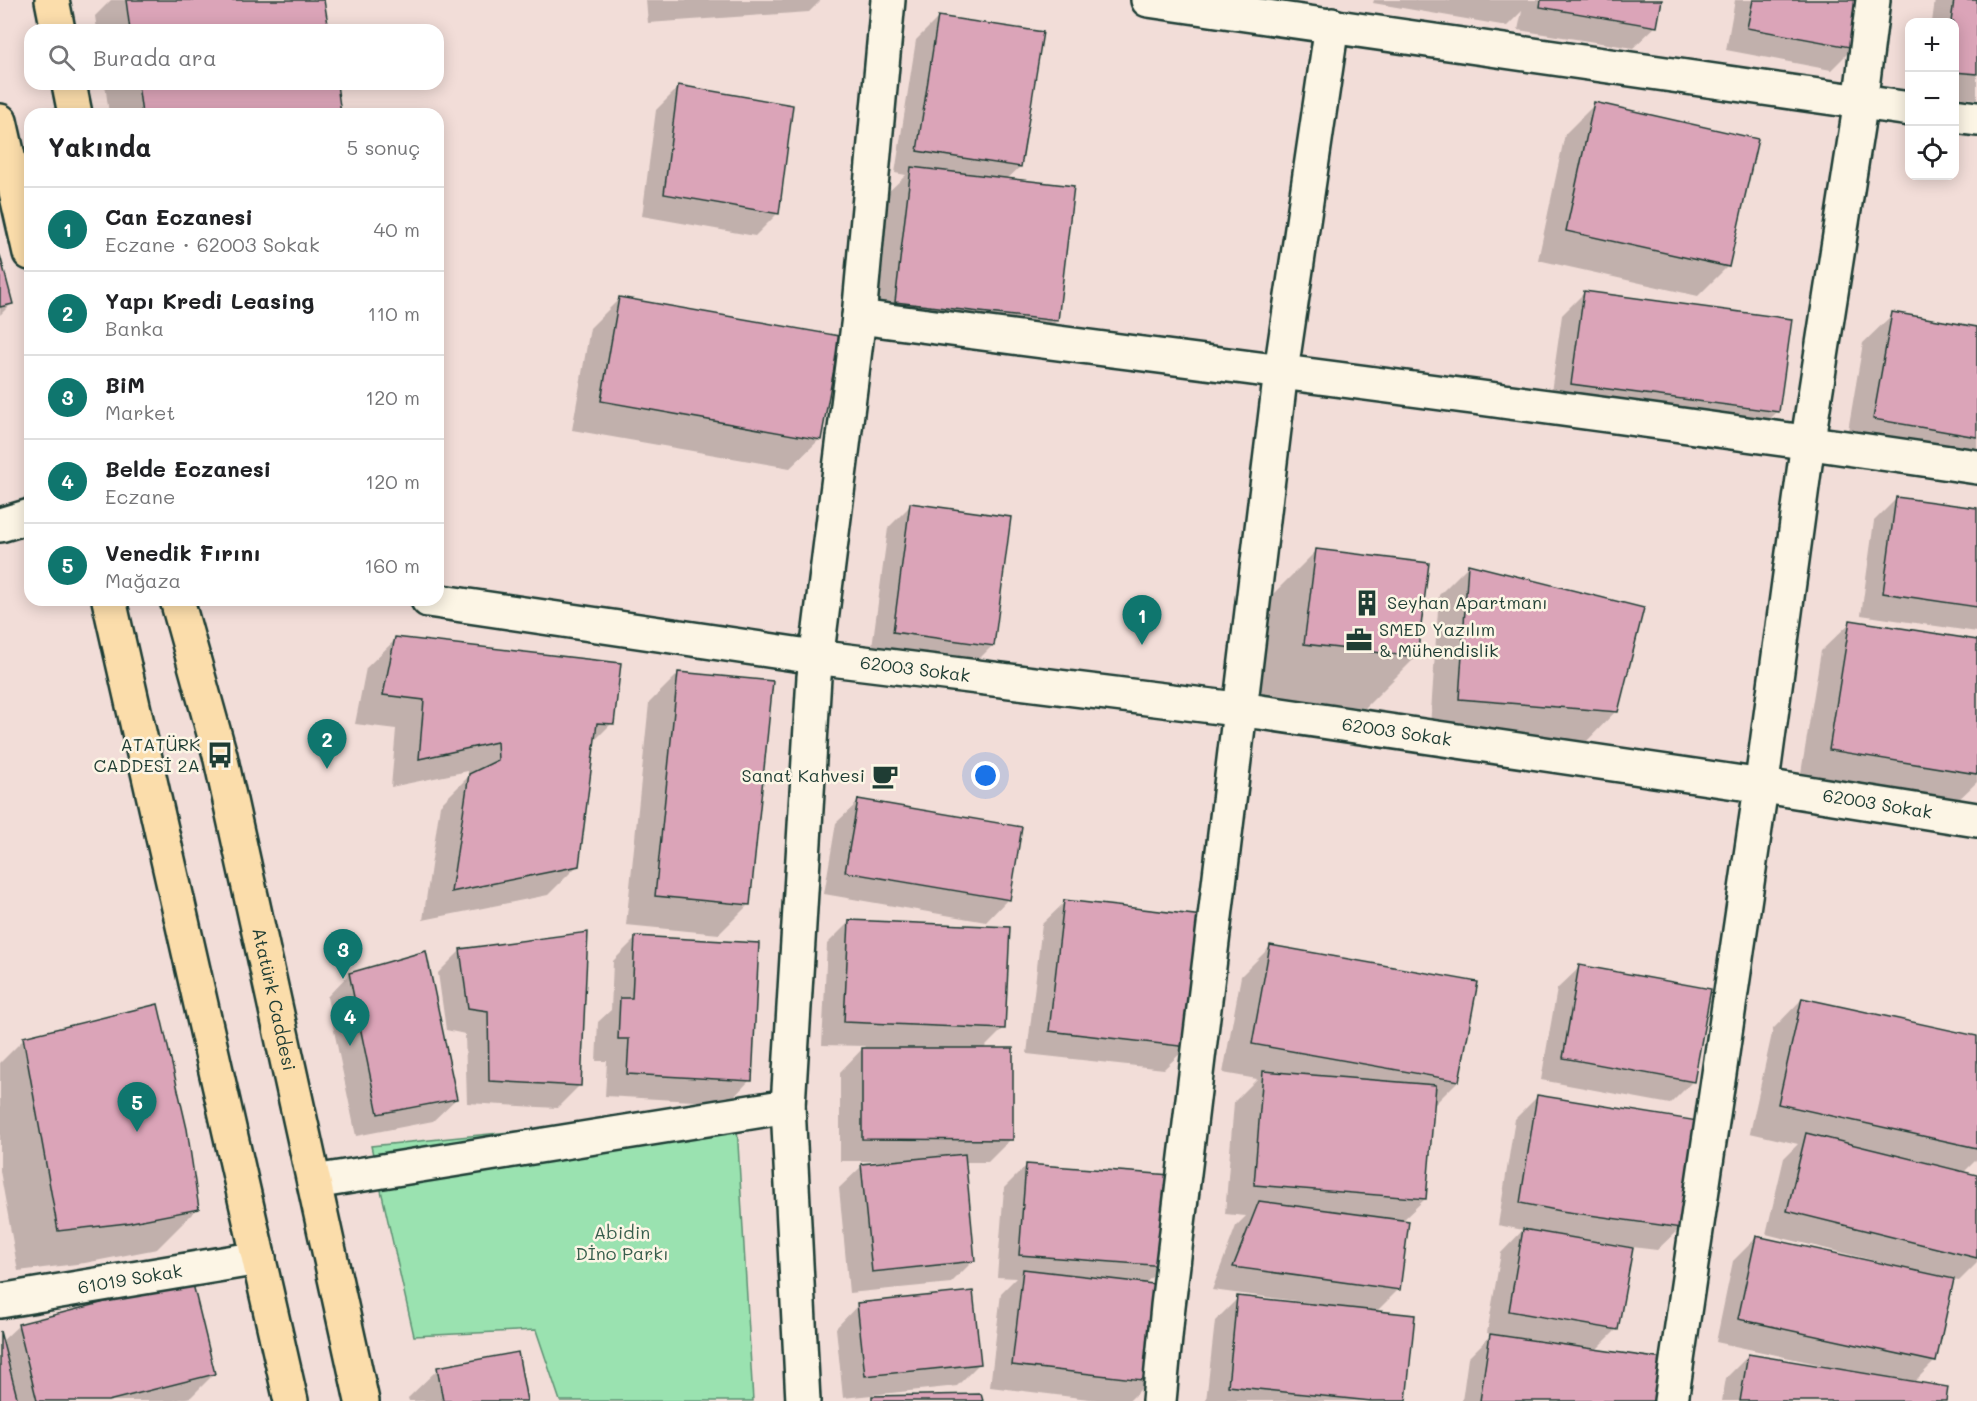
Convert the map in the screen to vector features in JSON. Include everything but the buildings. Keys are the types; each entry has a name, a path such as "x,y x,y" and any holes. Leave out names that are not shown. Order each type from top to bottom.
{"main road":[{"path":"52,0 57,24"},
{"path":"70,90 74,108"},
{"path":"0,121 24,227"},
{"path":"110,606 291,1401"},
{"name":"Atatürk Caddesi","path":"179,606 220,755 362,1401"}],"street":[{"path":"803,1401 788,1106 815,657 860,316 888,0"},
{"path":"1148,0 1905,108"},
{"path":"1671,1401 1873,0"},
{"path":"1159,1401 1168,1306 1281,370 1332,25"},
{"path":"1959,117 1977,119"},
{"path":"860,316 1809,441 1977,467"},
{"path":"0,525 24,518"},
{"name":"62003 Sokak","path":"444,602 815,657 1239,710 1761,785 1977,820"},
{"path":"314,1182 788,1106"},
{"name":"61019 Sokak","path":"0,1300 259,1258"}],"green space":[{"name":"Abidin Dİno Parkı","path":"736,1109 753,1401 560,1401 536,1330 414,1336 371,1146"}],"place":[{"name":"Seyhan Apartmanı","path":"1367,603"},
{"name":"SMED Yazılım & Mühendislik","path":"1359,640"},
{"name":"Can Eczanesi","path":"1142,645"},
{"name":"ATATÜRK CADDESİ 2A","path":"220,755"},
{"name":"Yapı Kredi Leasing","path":"327,769"},
{"name":"Sanat Kahvesi","path":"885,776"},
{"name":"BiM","path":"343,979"},
{"name":"Belde Eczanesi","path":"350,1046"},
{"name":"Venedik Fırını","path":"137,1132"}]}
